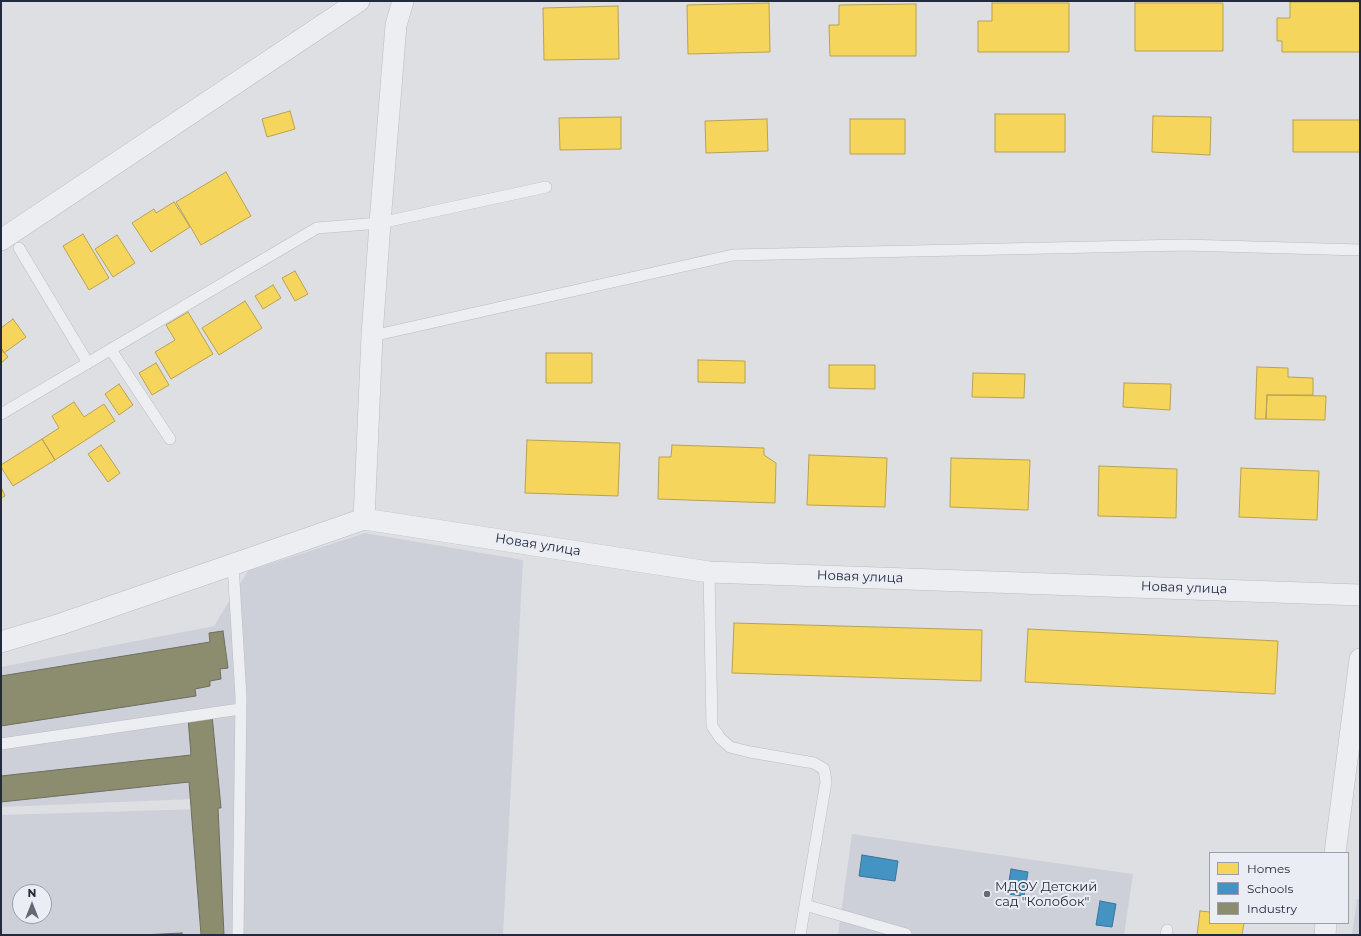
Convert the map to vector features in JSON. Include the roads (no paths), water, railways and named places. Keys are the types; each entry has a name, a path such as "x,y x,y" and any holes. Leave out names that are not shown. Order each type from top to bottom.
{"street":[{"path":"10,244 359,1"},
{"path":"1,642 61,624 364,519 372,336 380,223 396,25 403,1"},
{"name":"Новая улица","path":"364,519 709,572 1360,594"},
{"path":"1335,852 1360,659"},
{"path":"1325,935 1326,924"}],"lane":[{"path":"1,414 317,228 380,223 546,187"},
{"path":"10,244 88,363"},
{"path":"372,336 733,255 1184,245 1360,250"},
{"path":"111,350 170,439"},
{"path":"233,564 240,710 238,935"},
{"path":"709,572 712,726 720,738 730,747 750,752 814,762 824,768 826,782 800,935"},
{"path":"1,744 240,710"},
{"path":"805,905 906,935"}],"place":[{"name":"МДОУ Детский сад \"Колобок\"","path":"987,894"}]}
